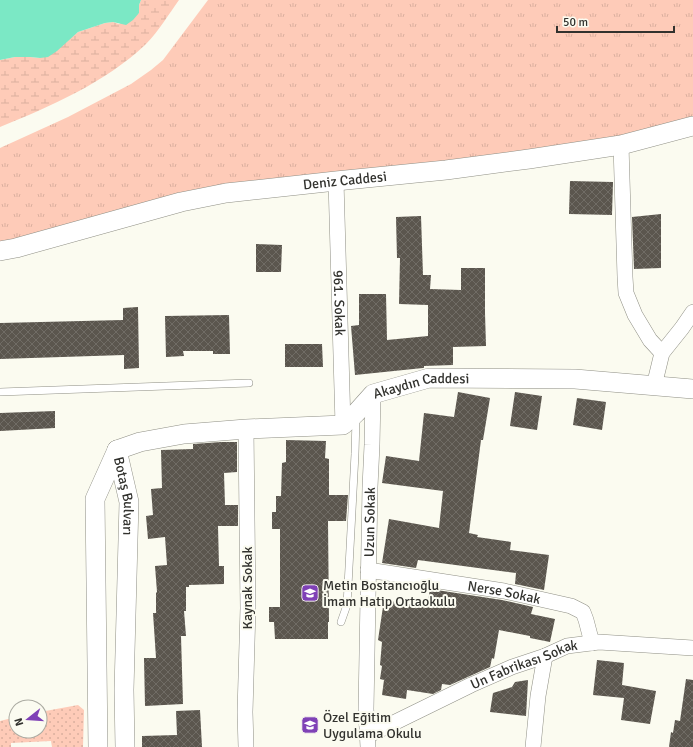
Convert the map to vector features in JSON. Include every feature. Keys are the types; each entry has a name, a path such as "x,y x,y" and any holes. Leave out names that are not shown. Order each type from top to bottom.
{"street":[{"name":"Deniz Caddesi","path":"0,251 24,246 182,202 226,194 446,170 621,145 693,126"},
{"path":"621,145 626,293 635,315 650,340 662,353"},
{"name":"961. Sokak","path":"336,181 349,419"},
{"path":"654,386 662,353 693,312"},
{"name":"Akaydın Caddesi","path":"349,419 373,394 429,378 575,379 693,389"},
{"name":"Uzun Sokak","path":"368,742 366,710 368,570 373,394"},
{"path":"117,450 140,442 184,434 349,419"},
{"name":"Kaynak Sokak","path":"246,429 248,608 246,747"},
{"name":"Botaş Bulvarı","path":"98,747 95,499 117,450"},
{"name":"Botaş Bulvarı","path":"117,450 129,502 124,690 125,747"},
{"name":"Nerse Sokak","path":"368,570 504,591 571,606 583,612 592,642"},
{"name":"Un Fabrikası Sokak","path":"368,742 471,685 568,646 599,642 693,648"},
{"path":"535,747 538,696 545,656"}],"lane":[{"path":"0,392 250,383"},
{"path":"341,622 347,605 355,454 349,419"}],"green space":[{"path":"141,0 179,0 151,39 130,58 95,82 77,92 39,111 0,127 0,60 15,57 40,58 67,41 78,32 105,23 113,22 119,24 139,13 139,5"},
{"path":"208,0 693,0 693,126 677,131 226,193 0,251 0,148 68,117 131,84 151,70 163,60"},
{"path":"78,705 84,710 83,747 52,747 51,741 11,743 11,747 0,747 0,721 8,719 8,739 48,739 48,711"}],"shaded area":[{"path":"0,0 141,0 139,5 139,13 126,25 113,22 105,23 78,32 48,57 15,57 0,60"}],"building":[{"path":"570,181 613,182 612,215 569,214"},
{"path":"661,214 661,268 634,269 632,217"},
{"path":"421,216 423,275 431,275 430,289 461,290 461,268 485,268 486,346 453,347 453,365 424,366 424,368 355,375 351,326 359,325 359,294 386,294 387,340 428,336 428,305 399,304 400,258 397,258 396,217"},
{"path":"256,244 282,245 281,272 256,272"},
{"path":"138,307 139,368 124,369 124,355 0,359 0,323 123,320 123,308"},
{"path":"229,315 230,354 213,354 213,351 183,351 184,356 166,357 165,316"},
{"path":"285,344 322,344 323,367 285,367"},
{"path":"458,392 490,398 483,440 481,440 469,533 478,535 477,537 511,542 510,550 549,555 544,590 515,584 516,573 418,560 416,568 382,563 389,519 439,528 443,491 382,483 386,456 419,461 424,413 454,417"},
{"path":"515,392 542,396 537,430 510,426"},
{"path":"577,398 606,402 602,430 573,425"},
{"path":"55,411 55,428 0,431 0,413"},
{"path":"286,440 326,441 325,458 329,459 329,495 348,495 346,521 328,521 328,639 275,639 274,622 269,622 269,607 280,607 280,529 272,529 272,512 276,512 276,496 281,496 282,463 286,462"},
{"path":"237,442 237,472 224,473 225,505 238,505 238,526 218,526 219,566 224,566 224,584 189,585 189,587 186,587 186,611 184,611 186,636 181,636 183,704 145,706 144,658 156,658 153,613 156,613 157,592 155,566 167,565 165,537 148,539 146,516 153,515 151,489 162,488 161,450 193,449 193,444"},
{"path":"430,589 502,600 533,607 531,614 555,619 550,642 530,638 530,636 499,630 494,659 492,658 490,667 450,685 442,684 441,690 433,694 407,690 406,699 382,695 384,680 380,679 382,666 380,665 382,642 378,640 384,600 427,607"},
{"path":"597,660 624,663 622,685 656,691 650,724 621,720 624,698 593,695"},
{"path":"686,679 693,680 693,747 669,747 671,732 673,733 675,720 680,721"},
{"path":"528,680 526,716 490,712 493,693 512,687 515,682"},
{"path":"200,710 202,747 142,747 142,736 177,735 176,711"}],"place":[{"name":"Metin Bostancıoğlu İmam Hatip Ortaokulu","path":"310,593"},
{"name":"Özel Eğitim Uygulama Okulu","path":"310,725"}]}
